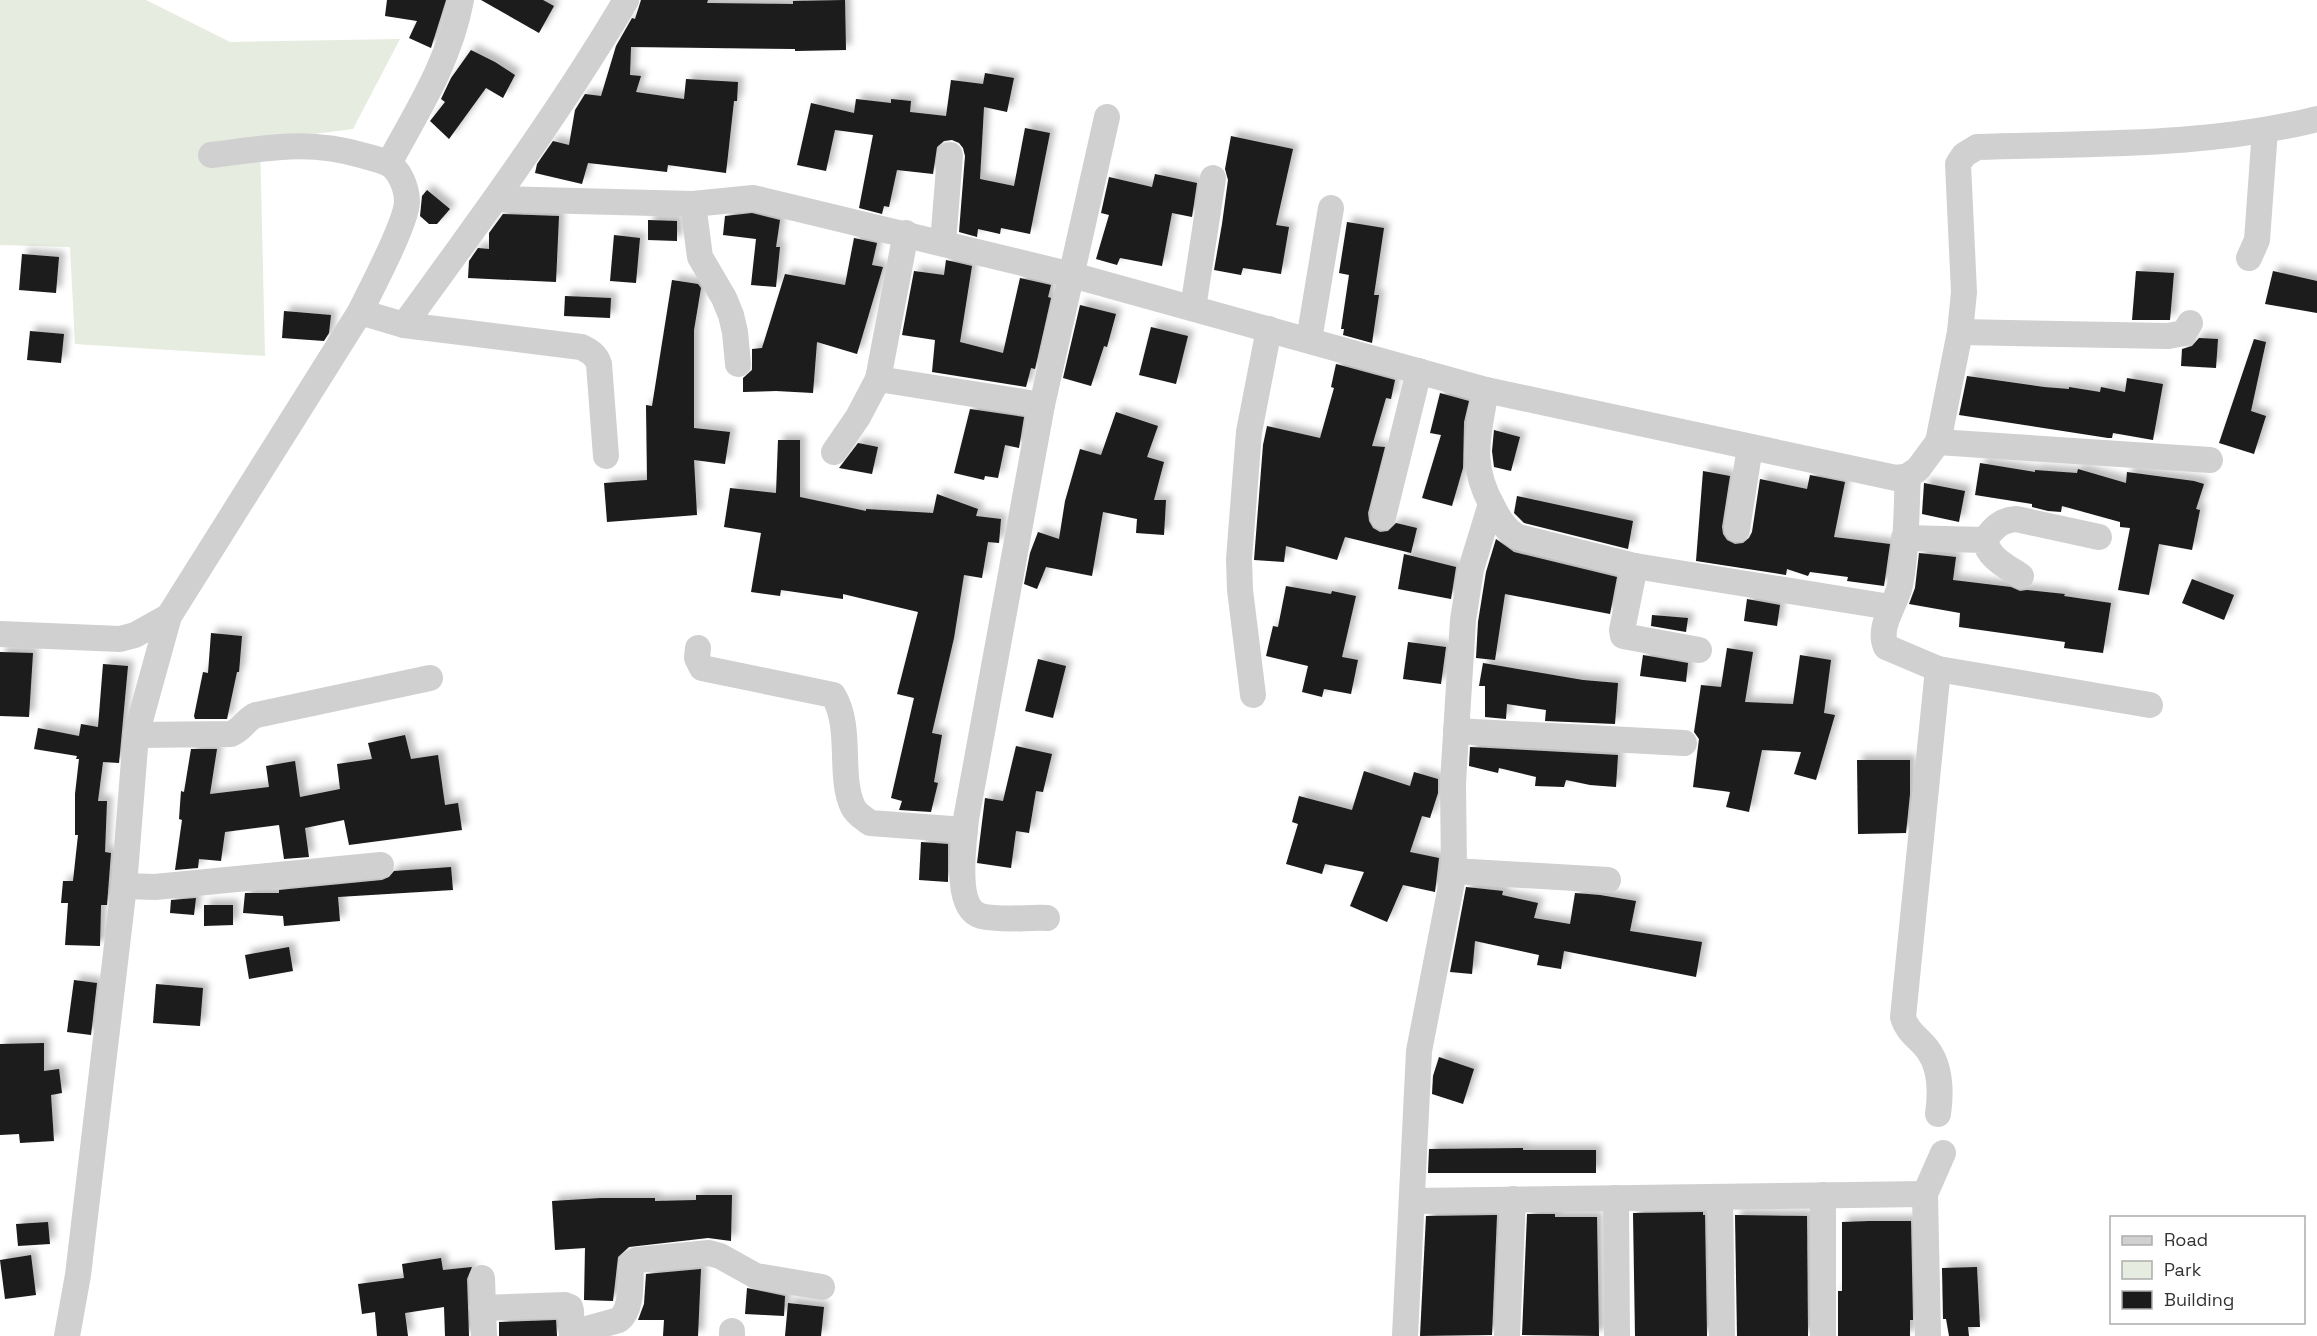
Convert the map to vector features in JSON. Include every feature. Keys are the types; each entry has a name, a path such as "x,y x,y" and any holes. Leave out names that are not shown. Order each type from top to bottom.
{"street":[{"path":"389,163 438,73 456,24 461,0"},
{"path":"67,1336 138,887 146,734 169,616 380,318 496,199 600,45 626,0"},
{"path":"1047,918 980,916 973,912 966,902 962,889 965,830 1042,405 1107,117"},
{"path":"496,199 693,204 753,198 906,233 1072,275 1486,390 1896,478 1908,476 1918,469 1938,442 1960,332 1964,292 1958,164 1969,150 1977,147 2179,140 2265,130 2317,119"},
{"path":"2249,258 2257,240 2265,130"},
{"path":"211,155 284,146 315,145 339,148 389,163 399,175 405,188 407,204 380,318"},
{"path":"943,243 950,155"},
{"path":"1193,308 1213,178"},
{"path":"693,204 700,257 724,298 731,315 738,364"},
{"path":"1309,340 1331,208"},
{"path":"834,452 858,417 878,379 906,233"},
{"path":"380,318 581,346 587,349 597,358 606,456"},
{"path":"1960,332 2168,336 2184,333 2190,323"},
{"path":"1253,695 1240,590 1239,559 1249,432 1269,329"},
{"path":"1383,517 1419,371"},
{"path":"878,379 1042,405"},
{"path":"1486,390 1477,450 1477,469 1491,504 1508,531 1518,537 1635,566 1890,607"},
{"path":"1938,442 2210,460"},
{"path":"1737,529 1750,447"},
{"path":"1908,476 1900,584 1890,607 1883,639 1886,647 1938,669 2150,705"},
{"path":"1405,1336 1419,1051 1454,871 1453,783 1463,620 1471,569 1491,504"},
{"path":"1985,540 1997,526 2008,520 2016,519 2099,537"},
{"path":"1904,538 1985,540"},
{"path":"1985,540 1987,550 1992,556 2020,576"},
{"path":"1635,566 1622,630 1623,636 1699,650"},
{"path":"0,634 120,639 135,635 169,616"},
{"path":"698,648 697,658 702,668 833,695 842,716 849,791 853,806 859,815 870,823 965,830"},
{"path":"1938,669 1903,1017 1906,1028 1928,1051 1934,1063 1941,1096 1938,1114"},
{"path":"146,734 231,734 241,729 256,715 430,678"},
{"path":"1456,731 1684,743"},
{"path":"138,887 381,865"},
{"path":"1454,871 1608,880"},
{"path":"1928,1336 1925,1194 1943,1153"},
{"path":"1413,1201 1925,1194"},
{"path":"1824,1195 1824,1336"},
{"path":"1720,1197 1722,1336"},
{"path":"1616,1198 1617,1336"},
{"path":"1507,1336 1513,1199"},
{"path":"482,1308 565,1305 570,1307 571,1311 572,1334 619,1320 624,1315 628,1306 632,1264 637,1260 709,1253 720,1256 756,1276 822,1287"},
{"path":"482,1278 484,1336"}],"green space":[{"path":"0,0 146,0 230,42 400,39 353,129 260,141 265,356 75,344 70,247 0,245"}],"building":[{"path":"387,0 446,0 431,48 409,38 417,21 385,16"},
{"path":"481,0 543,0 554,6 539,33"},
{"path":"641,0 793,4 793,1 845,0 846,50 631,47 630,75 641,76 636,92 684,99 686,79 738,82 726,173 668,165 667,172 588,163 582,184 535,173 537,164 553,141 569,145 575,110 585,94 601,96 616,46 632,18 635,19"},
{"path":"471,50 515,75 503,98 486,88 449,139 430,121 445,102 441,99 451,78"},
{"path":"985,73 1014,78 1007,112 984,107 980,179 1014,186 1025,128 1050,133 1030,234 1001,228 1000,234 978,229 977,237 959,232 965,156 959,143 952,140 944,141 937,147 933,174 897,170 889,207 884,206 882,214 859,208 873,135 835,130 826,171 797,165 811,103 854,113 856,99 891,103 891,99 911,101 910,112 946,116 951,80 983,84"},
{"path":"1231,136 1293,149 1276,225 1289,227 1281,274 1243,268 1241,275 1214,270 1228,180 1225,169"},
{"path":"1155,174 1197,183 1192,217 1172,213 1162,266 1120,258 1117,265 1096,259 1109,215 1101,213 1109,177 1152,187"},
{"path":"427,190 450,209 437,224 429,224 420,216 422,196"},
{"path":"752,213 780,220 776,247 780,247 776,287 751,285 756,239 723,235 725,216"},
{"path":"503,214 559,216 556,282 468,278 469,261 478,248 489,249 489,233"},
{"path":"648,220 677,221 677,241 648,240"},
{"path":"1347,222 1384,228 1374,295 1379,295 1372,343 1343,335 1344,329 1341,329 1349,275 1339,273"},
{"path":"614,235 640,238 636,283 610,281"},
{"path":"854,238 877,243 872,265 883,267 857,354 817,342 813,393 743,392 743,378 752,370 752,349 762,348 785,274 845,285"},
{"path":"22,254 59,257 56,293 19,290"},
{"path":"946,260 972,266 960,342 1003,353 1020,278 1051,285 1048,297 1051,298 1035,369 1031,368 1026,387 932,372 935,340 902,335 914,271 944,275"},
{"path":"2136,271 2174,273 2170,320 2132,320"},
{"path":"2273,271 2317,281 2317,313 2265,304"},
{"path":"672,280 698,284 701,288 694,330 694,428 730,432 725,464 694,460 697,515 607,522 604,483 647,480 646,405 652,406"},
{"path":"565,296 611,298 610,318 564,316"},
{"path":"1080,305 1116,314 1107,347 1104,346 1091,386 1063,378"},
{"path":"284,311 331,315 329,333 324,341 282,338"},
{"path":"1151,327 1188,336 1176,384 1139,375"},
{"path":"30,331 64,334 61,363 27,360"},
{"path":"2199,338 2218,339 2216,368 2181,366 2182,349 2192,346"},
{"path":"2254,339 2266,342 2251,411 2266,416 2254,454 2219,443"},
{"path":"1336,364 1395,380 1391,399 1386,398 1372,446 1385,447 1368,513 1373,528 1380,532 1388,531 1396,523 1417,528 1411,553 1345,537 1337,560 1286,546 1284,562 1254,560 1263,445 1267,426 1320,438 1334,388 1331,387"},
{"path":"1967,376 2100,392 2101,387 2125,392 2127,378 2163,384 2153,440 2113,433 2112,438 2108,438 1959,415"},
{"path":"1440,393 1469,401 1464,422 1463,468 1452,506 1422,498 1441,435 1430,433"},
{"path":"970,409 1024,417 1019,448 1005,445 998,478 985,476 984,480 954,473"},
{"path":"1116,412 1158,426 1147,457 1164,462 1154,500 1166,500 1164,535 1136,533 1137,519 1103,512 1092,576 1046,567 1037,589 1024,584 1030,553 1038,532 1059,539 1065,501 1080,449 1101,455"},
{"path":"1494,430 1520,437 1511,471 1494,467 1492,451"},
{"path":"778,440 800,440 800,497 866,511 866,509 933,513 937,494 978,509 976,516 1001,519 999,543 988,542 982,578 964,575 954,638 932,733 942,735 934,782 938,783 931,812 899,810 902,801 891,798 914,698 897,694 918,612 843,594 843,599 781,590 780,596 751,592 761,533 724,527 730,488 776,493"},
{"path":"858,443 878,447 872,474 839,468"},
{"path":"1980,463 2035,472 2035,470 2077,473 2078,469 2126,483 2127,472 2204,484 2196,509 2200,510 2192,550 2159,544 2149,595 2118,590 2130,528 2120,527 2120,522 2062,506 2061,512 2048,511 2032,507 2032,504 1975,495"},
{"path":"1703,471 1730,476 1722,527 1727,540 1735,544 1743,543 1752,532 1760,479 1807,489 1810,475 1845,482 1834,537 1890,544 1884,586 1847,581 1848,577 1810,572 1808,576 1787,569 1786,575 1696,561"},
{"path":"1924,483 1965,491 1959,522 1922,514"},
{"path":"1517,496 1633,521 1628,549 1524,523 1514,513"},
{"path":"1496,539 1514,552 1617,577 1610,614 1505,594 1495,660 1476,658 1478,622 1486,572"},
{"path":"1919,553 1956,557 1953,580 2011,587 2020,591 2065,594 2064,596 2111,603 2103,653 2064,648 2065,642 1959,627 1960,613 1909,604 1915,588"},
{"path":"1404,554 1456,567 1451,599 1398,589"},
{"path":"2192,579 2234,595 2224,620 2182,603"},
{"path":"1286,586 1356,596 1342,657 1358,660 1351,694 1324,689 1322,697 1302,692 1308,666 1266,656 1273,626 1278,627"},
{"path":"1747,599 1780,605 1777,626 1744,621"},
{"path":"1652,615 1688,618 1686,632 1651,626"},
{"path":"211,633 242,636 239,672 237,672 227,719 195,719 203,672 208,673"},
{"path":"1408,642 1446,647 1441,684 1403,679"},
{"path":"1727,648 1753,652 1745,702 1793,704 1800,655 1831,660 1824,713 1835,715 1816,780 1794,774 1801,752 1762,750 1749,812 1726,807 1730,792 1693,787 1699,739 1694,732 1701,685 1721,687"},
{"path":"0,652 33,653 29,717 0,716"},
{"path":"1643,655 1688,663 1686,682 1640,676"},
{"path":"1038,659 1066,666 1053,718 1025,711"},
{"path":"1483,663 1583,680 1618,683 1615,724 1545,721 1546,710 1507,704 1506,719 1485,717 1485,686 1479,686"},
{"path":"103,664 128,666 119,763 103,762 98,801 107,801 105,852 111,853 107,905 101,905 100,946 65,945 68,903 61,903 63,881 73,881 78,835 75,835 75,794 79,759 76,759 77,756 34,749 38,728 79,736 81,724 98,727"},
{"path":"405,735 411,759 438,755 445,805 458,803 462,830 349,845 344,820 305,828 309,857 284,859 279,825 225,832 221,861 199,859 198,868 175,870 182,820 179,819 181,791 184,792 191,749 217,749 210,794 269,787 266,766 295,761 300,797 340,789 337,764 372,759 368,743"},
{"path":"1016,746 1052,754 1043,792 1036,791 1029,833 1016,831 1011,868 977,863 985,798 1003,801"},
{"path":"1470,747 1618,755 1616,787 1566,780 1564,787 1535,786 1536,777 1499,768 1498,773 1469,766"},
{"path":"1857,760 1910,760 1910,794 1906,833 1858,834"},
{"path":"1364,771 1410,786 1414,772 1438,779 1438,793 1430,818 1422,816 1410,852 1439,858 1435,892 1403,885 1387,922 1350,906 1364,872 1325,864 1322,874 1286,864 1298,824 1292,822 1299,796 1352,810"},
{"path":"921,842 948,844 948,882 919,880"},
{"path":"451,867 453,890 338,897 340,921 284,926 283,916 243,913 245,893 279,893 279,890 382,880 394,871"},
{"path":"1466,887 1503,891 1502,895 1538,903 1534,918 1570,924 1575,893 1636,901 1630,931 1702,942 1696,977 1564,951 1561,969 1537,965 1539,955 1475,941 1472,974 1450,972"},
{"path":"196,898 194,915 170,913 171,900"},
{"path":"204,905 233,905 233,925 204,926"},
{"path":"289,947 293,971 249,979 245,955"},
{"path":"74,980 97,983 91,1035 67,1032"},
{"path":"156,984 203,988 200,1026 153,1023"},
{"path":"44,1043 44,1071 59,1069 62,1093 51,1095 54,1141 20,1143 19,1134 0,1135 0,1044"},
{"path":"1439,1057 1474,1069 1463,1104 1432,1094 1433,1076"},
{"path":"1523,1148 1523,1150 1596,1150 1596,1173 1428,1173 1429,1149"},
{"path":"696,1195 732,1195 731,1241 708,1238 629,1247 618,1257 613,1301 584,1300 585,1248 555,1250 552,1201 601,1198 655,1198 655,1201 696,1200"},
{"path":"1703,1212 1705,1215 1707,1336 1635,1336 1633,1213"},
{"path":"1527,1214 1597,1217 1599,1336 1522,1335"},
{"path":"1497,1215 1492,1335 1420,1336 1426,1216"},
{"path":"1735,1215 1807,1216 1808,1336 1737,1336"},
{"path":"1911,1221 1913,1320 1910,1320 1910,1336 1838,1336 1838,1291 1842,1291 1842,1222"},
{"path":"48,1222 50,1244 18,1246 16,1224"},
{"path":"31,1255 36,1295 5,1299 0,1260"},
{"path":"441,1258 443,1270 472,1267 467,1279 469,1336 445,1336 444,1307 405,1313 408,1336 377,1336 375,1312 362,1314 358,1284 404,1278 402,1264"},
{"path":"1977,1267 1980,1327 1968,1327 1969,1336 1949,1336 1946,1319 1943,1319 1942,1268"},
{"path":"701,1269 698,1336 663,1336 664,1320 638,1320 644,1304 646,1274"},
{"path":"747,1288 785,1296 784,1316 745,1314"},
{"path":"788,1303 824,1307 821,1336 785,1336"},
{"path":"556,1320 557,1336 499,1336 499,1322"}]}
